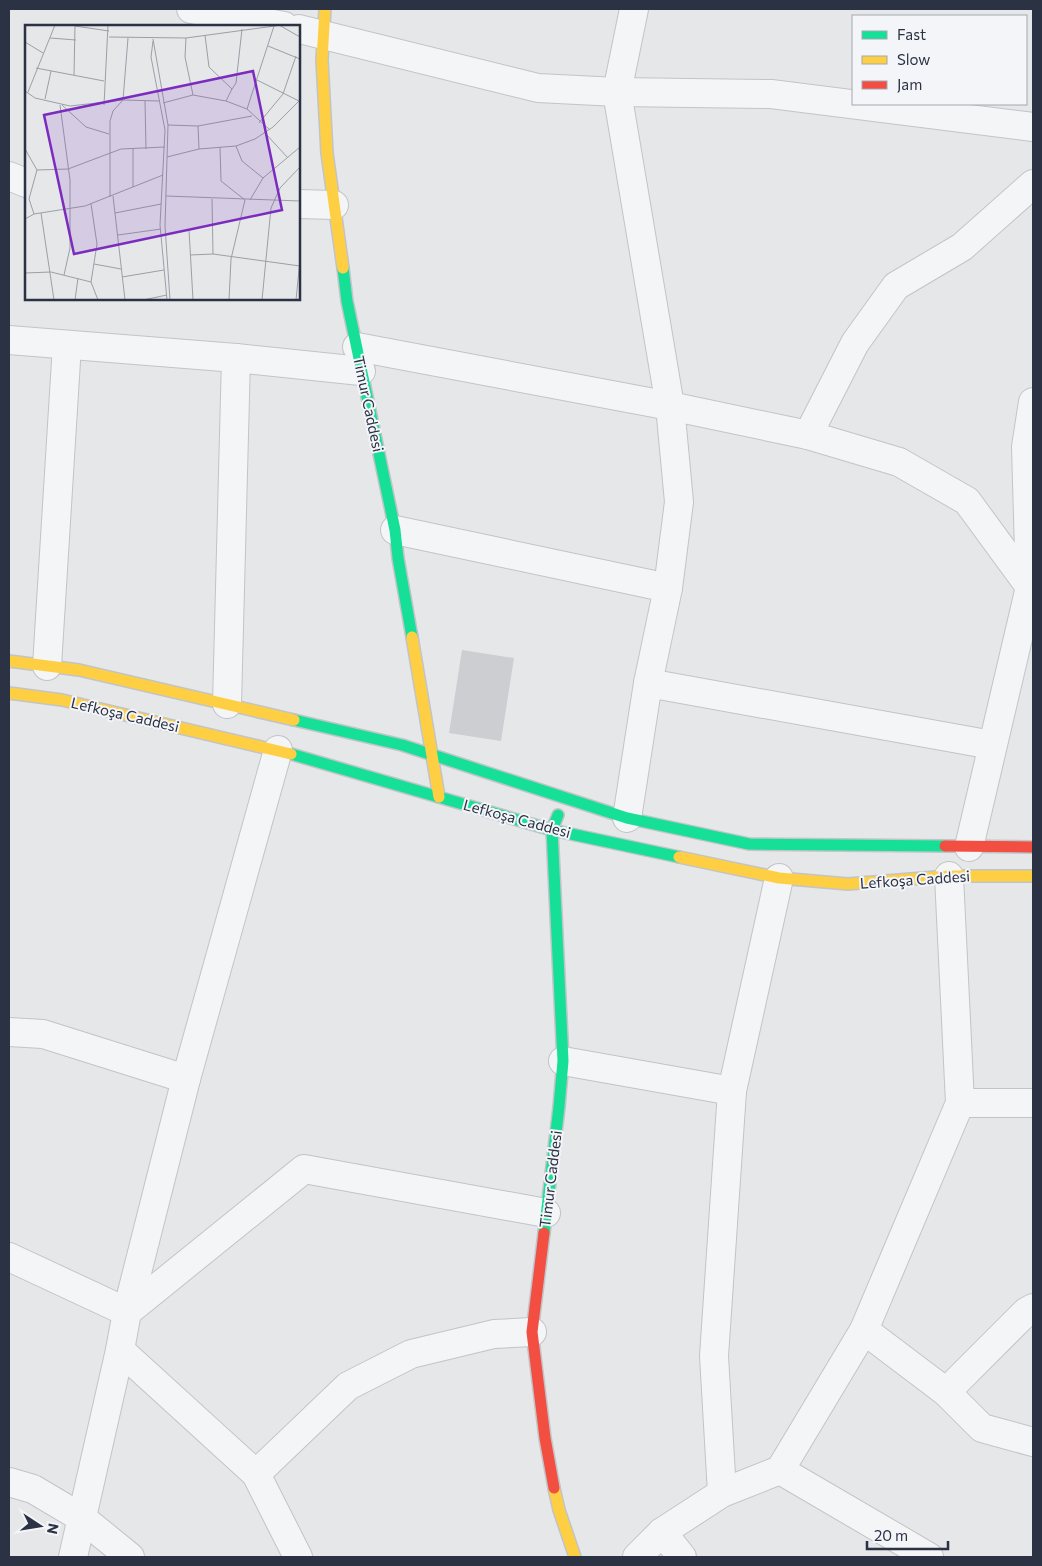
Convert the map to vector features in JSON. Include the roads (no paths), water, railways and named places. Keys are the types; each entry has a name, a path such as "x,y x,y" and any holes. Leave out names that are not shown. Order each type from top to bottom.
{"street":[{"path":"191,9 279,25"},
{"path":"628,818 648,683 668,588 679,502 670,406 617,92 634,9"},
{"path":"316,24 538,88 617,92 771,94 852,104"},
{"name":"Timur Caddesi","path":"316,24 322,60 327,153 347,301 395,530 398,558 439,797"},
{"path":"858,105 1033,127"},
{"path":"9,176 25,183"},
{"path":"808,435 855,343 896,286 962,247 1033,184"},
{"path":"300,204 334,205"},
{"path":"9,340 236,358 359,359 670,406 808,435 899,462 967,500 1032,588"},
{"path":"48,666 67,345"},
{"path":"228,704 236,358"},
{"path":"969,847 992,745 1032,588 1029,448 1033,402"},
{"path":"395,530 668,588"},
{"path":"9,661 79,670 402,745 628,818 750,844 1033,847"},
{"path":"648,683 992,745"},
{"name":"Lefkoşa Caddesi","path":"9,693 62,700 278,750 552,830 780,878 848,884 949,876 1033,876"},
{"path":"73,1557 127,1312 186,1079 278,750"},
{"name":"Timur Caddesi","path":"564,797 552,830 563,1060 532,1332 552,1482 559,1510 575,1557"},
{"path":"637,1557 662,1532 722,1493 780,1470 864,1330 960,1103 949,876"},
{"path":"722,1493 714,1356 732,1091 780,878"},
{"path":"9,1032 43,1034 186,1079"},
{"path":"563,1060 732,1091"},
{"path":"960,1103 1033,1103"},
{"path":"127,1312 304,1169 546,1213"},
{"path":"9,1257 127,1312"},
{"path":"946,1392 1026,1312 1033,1308"},
{"path":"864,1330 946,1392 982,1428 1033,1442"},
{"path":"256,1474 348,1386 411,1354 494,1334 532,1332"},
{"path":"120,1350 256,1474 298,1557"},
{"path":"780,1470 929,1557"},
{"path":"9,1482 32,1489 82,1518 130,1557"},
{"path":"662,1532 682,1557"}]}
